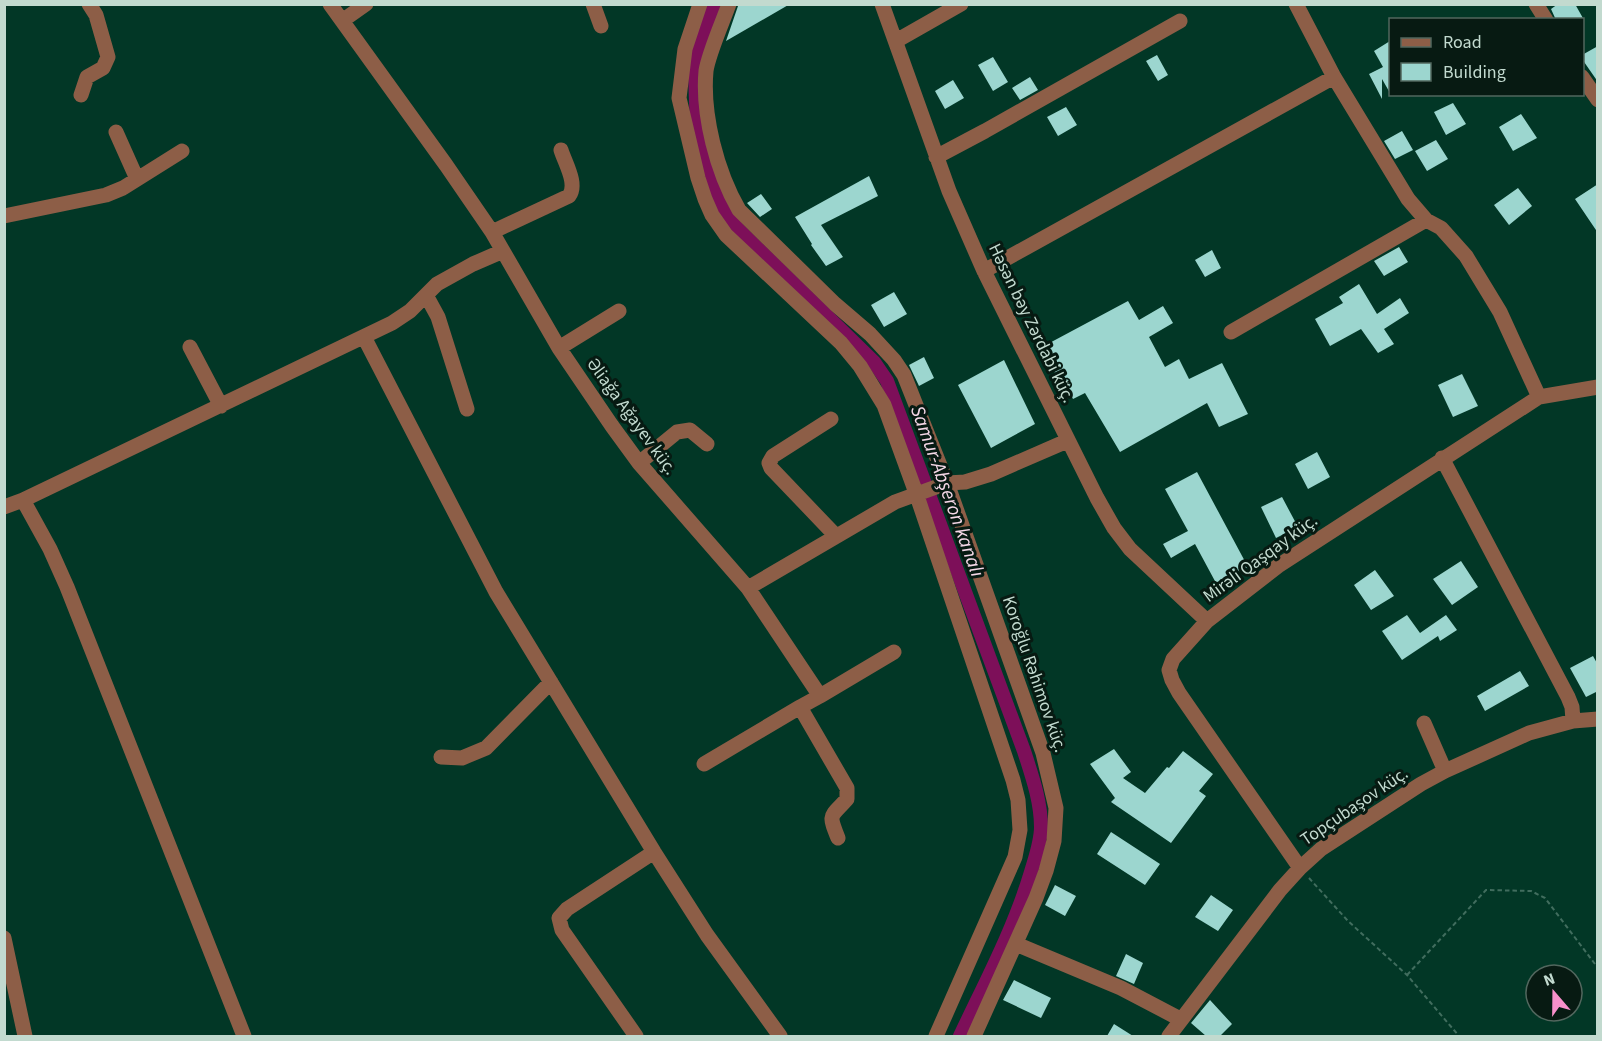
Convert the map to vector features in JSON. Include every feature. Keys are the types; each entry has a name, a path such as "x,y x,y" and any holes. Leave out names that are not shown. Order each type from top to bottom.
{"street":[{"path":"81,95 87,77 103,68 108,57 96,15 89,4"},
{"name":"Əliağa Ağayev küç.","path":"330,4 492,232 559,348 639,463 748,588 820,696"},
{"path":"342,21 366,4"},
{"path":"593,4 601,26"},
{"path":"700,4 685,49 679,98 705,199 712,215 726,234 841,343 861,366 884,405 1003,748 1018,801 1020,830 1015,857 936,1036"},
{"name":"Koroğlu Rəhimov küç.","path":"729,4 706,69 709,127 728,191 739,210 835,304 870,334 894,360 904,375 947,483 1043,753 1056,808 1054,841 1046,871 974,1036"},
{"name":"Həsən bəy Zərdabi küç.","path":"882,4 948,191 984,271 1067,441 1114,528 1130,549 1207,621"},
{"path":"896,41 961,4"},
{"path":"1296,4 1334,77 1408,199 1426,220 1441,228 1466,256 1500,312 1539,396"},
{"path":"1536,4 1545,18"},
{"path":"936,157 1180,21"},
{"path":"984,271 1334,77"},
{"path":"1584,80 1598,100"},
{"path":"116,132 137,179"},
{"path":"492,232 569,196 573,191 573,185 561,150"},
{"path":"4,216 106,195 182,151"},
{"path":"1231,332 1426,220"},
{"path":"4,507 23,500 392,323 410,311 437,284 503,251"},
{"path":"426,295 438,317 467,409"},
{"path":"559,348 619,310"},
{"path":"364,337 496,592 706,935 780,1036"},
{"path":"190,347 221,405"},
{"name":"Mirəli Qaşqay küç.","path":"1300,868 1172,680 1169,670 1173,659 1207,621 1278,566 1442,458 1539,396 1598,387"},
{"path":"831,419 773,456 769,463 771,468 836,536"},
{"path":"639,463 677,432 690,430 707,444"},
{"path":"748,588 876,512 947,483 965,482 991,474 1067,441"},
{"path":"1442,458 1568,697 1572,707 1573,721"},
{"path":"23,500 50,549 67,587 244,1036"},
{"path":"704,764 894,652"},
{"path":"441,757 462,758 486,748 551,682"},
{"path":"800,707 847,788 848,799 832,814 831,820 838,838"},
{"name":"Topçubaşov küç.","path":"1169,1036 1280,890 1321,849 1444,771 1529,733 1573,721 1598,719"},
{"path":"1424,723 1444,771"},
{"path":"636,1036 561,930 559,918 567,909 654,852"},
{"path":"4,938 26,1036"},
{"path":"1016,944 1121,988 1180,1019"}],"path":[{"path":"1300,868 1348,921 1407,975 1459,1036"},
{"path":"1407,975 1486,890 1531,891 1545,898 1598,968"}],"building":[{"path":"741,4 790,4 726,41 738,6"},
{"path":"1558,4 1575,4 1583,18 1555,18 1551,9"},
{"path":"1389,42 1389,91 1382,79 1382,99 1369,74 1383,67 1374,51"},
{"path":"1598,46 1598,82 1584,62 1584,54"},
{"path":"1157,55 1168,75 1158,81 1146,61"},
{"path":"993,57 1008,82 993,91 978,65"},
{"path":"1030,77 1038,90 1020,100 1012,88"},
{"path":"953,80 964,98 945,109 935,91"},
{"path":"1453,103 1466,124 1446,135 1434,112"},
{"path":"1066,107 1077,125 1058,136 1047,117"},
{"path":"1521,114 1537,138 1513,151 1499,127"},
{"path":"1402,131 1413,150 1395,159 1384,141"},
{"path":"1436,140 1448,159 1427,171 1415,151"},
{"path":"869,176 878,196 821,225 843,257 826,266 795,217"},
{"path":"1598,184 1598,233 1575,199"},
{"path":"1518,188 1532,206 1509,225 1494,205"},
{"path":"761,194 772,209 760,217 747,203"},
{"path":"1399,247 1408,262 1384,276 1374,261"},
{"path":"1212,250 1221,268 1205,277 1195,260"},
{"path":"1359,284 1377,314 1400,298 1409,313 1384,329 1394,344 1378,353 1361,329 1330,346 1315,319 1343,303 1339,297"},
{"path":"894,292 907,314 884,327 871,305"},
{"path":"1128,301 1139,320 1163,306 1173,323 1149,337 1165,367 1179,359 1189,379 1222,363 1248,414 1219,427 1207,403 1120,452 1085,393 1073,399 1059,371 1055,373 1042,347"},
{"path":"924,357 934,378 919,386 909,365"},
{"path":"1004,360 1035,424 991,448 958,385"},
{"path":"1462,374 1478,406 1453,417 1438,385"},
{"path":"1317,452 1330,477 1308,489 1295,464"},
{"path":"1197,472 1248,567 1216,583 1195,544 1171,558 1163,544 1188,531 1165,489"},
{"path":"1282,497 1298,527 1276,538 1261,507"},
{"path":"1461,561 1478,587 1452,605 1433,579"},
{"path":"1375,570 1394,596 1371,610 1354,585"},
{"path":"1407,615 1420,633 1446,615 1457,630 1440,641 1438,636 1402,660 1382,631"},
{"path":"1593,656 1598,665 1598,691 1586,697 1570,668"},
{"path":"1520,671 1529,686 1485,711 1477,696"},
{"path":"1114,749 1131,772 1123,778 1145,793 1183,751 1213,774 1199,791 1206,796 1171,843 1111,802 1115,798 1090,764"},
{"path":"1111,832 1160,864 1145,885 1097,854"},
{"path":"1055,885 1076,896 1065,916 1045,905"},
{"path":"1211,895 1233,910 1218,931 1195,917"},
{"path":"1126,954 1143,963 1134,984 1116,976"},
{"path":"1014,980 1051,998 1041,1018 1003,1000"},
{"path":"1210,1000 1232,1024 1220,1036 1206,1036 1191,1023"},
{"path":"1114,1024 1133,1036 1107,1036"}],"waterway":[{"name":"Samur-Abşeron kanalı","path":"714,4 699,49 695,73 697,129 713,188 723,210 738,229 874,362 887,381 1036,789 1041,817 1038,850 1008,935 960,1036"}]}
